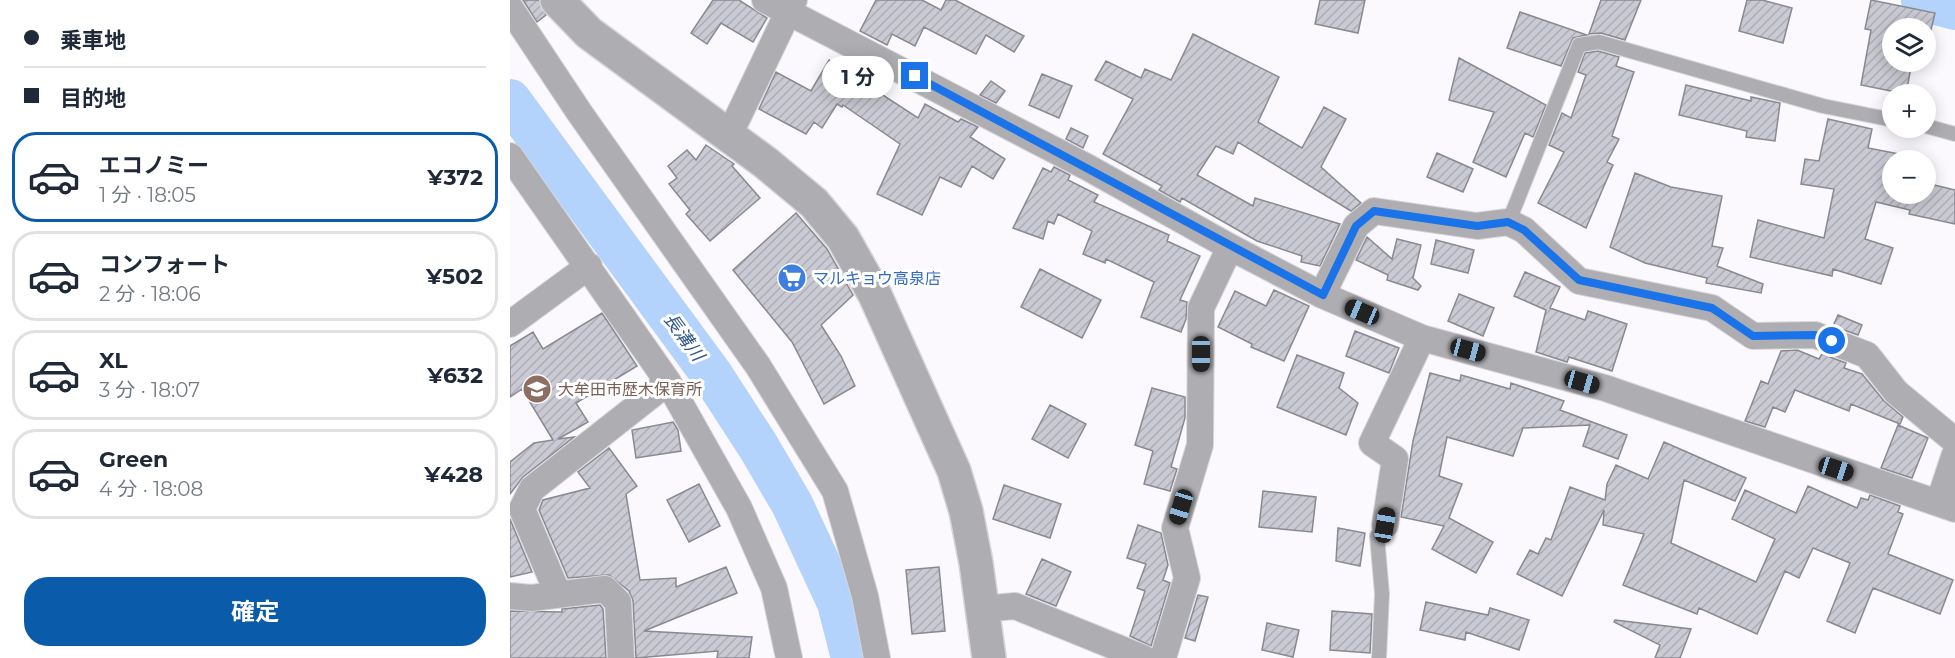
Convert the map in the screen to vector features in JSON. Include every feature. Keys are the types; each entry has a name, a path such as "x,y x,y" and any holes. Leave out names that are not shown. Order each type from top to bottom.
{"street":[{"path":"557,0 589,33 726,134 814,203 843,238 875,295 954,471 966,511 988,658"},
{"path":"765,0 791,6 877,56 1067,156 1230,248 1323,295 1422,338 1605,388 1815,462 1947,505 1955,454"},
{"path":"726,134 736,121 791,6"},
{"path":"510,8 579,112 758,366 836,491 866,596 877,658"},
{"path":"510,156 590,266 668,382 740,508 774,588 789,658"},
{"path":"1323,295 1356,226 1374,211 1477,226 1508,222 1524,230 1579,280 1712,308 1753,336 1815,335 1867,355 1896,392 1955,441"},
{"path":"1163,658 1187,578 1175,528 1200,445 1201,308 1230,248"},
{"path":"510,324 590,266"},
{"path":"1385,525 1395,459 1372,443 1422,338"},
{"path":"558,594 516,511 532,489 668,382"},
{"path":"510,596 531,598 605,588 618,602 621,658"},
{"path":"982,609 1015,606 1143,658"}],"lane":[{"path":"1511,216 1579,45 1599,42 1823,106 1882,118"},
{"path":"1936,129 1955,134"},
{"path":"1379,658 1382,594 1377,536 1385,525"}],"building":[{"path":"523,0 539,0 546,15 537,22"},
{"path":"713,0 739,0 767,18 753,42 721,23 707,44 691,33"},
{"path":"876,0 922,0 941,10 946,0 955,0 1024,36 1014,52 986,35 976,54 924,27 915,46 892,34 887,45 860,31"},
{"path":"1320,0 1365,0 1358,33 1315,24"},
{"path":"1601,0 1641,0 1625,40 1601,33 1589,34"},
{"path":"1747,0 1762,0 1792,8 1783,43 1739,31"},
{"path":"1871,0 1935,13 1934,18 1882,18 1882,72 1910,72 1908,84 1882,84 1882,89 1861,85 1871,30 1865,29"},
{"path":"1520,12 1587,35 1573,38 1561,66 1507,48"},
{"path":"1193,34 1279,77 1258,122 1302,148 1324,107 1346,119 1321,167 1361,203 1351,211 1238,142 1233,154 1216,146 1197,175 1253,206 1255,198 1340,224 1320,266 1301,262 1302,256 1257,241 1182,198 1180,202 1159,190 1162,186 1103,154 1133,99 1095,80 1106,61 1141,78 1145,69 1171,80"},
{"path":"1598,51 1619,57 1616,66 1634,72 1612,136 1619,139 1607,162 1613,165 1586,228 1538,203 1564,152 1549,145 1562,113 1571,118 1586,75 1578,72 1585,53"},
{"path":"1459,58 1546,105 1533,137 1525,133 1506,177 1473,162 1494,112 1449,100"},
{"path":"829,60 918,118 925,104 958,122 961,119 978,127 970,137 1005,159 993,179 972,166 961,187 940,177 922,215 877,194 900,144 843,105 842,107 837,104 822,128 814,122 806,134 759,109 776,72 811,91"},
{"path":"1042,74 1072,86 1059,118 1029,105"},
{"path":"991,81 1005,91 996,103 980,95"},
{"path":"1686,85 1751,101 1751,97 1780,103 1775,141 1746,137 1747,131 1679,115"},
{"path":"1828,119 1872,129 1868,148 1882,151 1882,203 1876,202 1865,239 1893,248 1881,284 1833,269 1832,276 1750,257 1758,220 1824,238 1834,189 1801,184 1805,159 1819,161"},
{"path":"1071,128 1088,136 1083,148 1066,139"},
{"path":"706,145 734,164 732,166 760,198 710,241 686,214 690,210 669,184 677,178 668,166 687,150 696,160"},
{"path":"1437,153 1473,169 1463,192 1427,177"},
{"path":"1054,167 1070,175 1068,180 1098,195 1094,202 1169,235 1167,241 1200,256 1180,300 1187,302 1186,319 1181,332 1141,317 1154,282 1106,259 1105,263 1083,254 1092,231 1058,214 1054,224 1048,221 1043,239 1013,228 1043,168 1051,172"},
{"path":"1635,173 1671,187 1722,196 1712,246 1723,248 1717,266 1763,284 1761,293 1706,283 1707,278 1645,263 1610,247"},
{"path":"1936,185 1955,190 1955,224 1909,214 1910,210 1884,204 1936,204"},
{"path":"796,213 827,249 853,295 821,325 841,356 855,386 824,404 792,342 733,270"},
{"path":"1367,237 1392,259 1397,239 1421,245 1413,278 1421,286 1418,290 1387,280 1388,275 1356,260"},
{"path":"1436,240 1474,250 1468,273 1431,264"},
{"path":"1040,269 1101,300 1082,338 1021,307"},
{"path":"1525,272 1560,287 1550,308 1585,320 1588,311 1627,324 1612,371 1569,357 1567,362 1536,352 1546,310 1514,296"},
{"path":"1274,290 1309,306 1284,361 1251,347 1252,344 1218,327 1235,291 1266,306"},
{"path":"1459,294 1494,308 1483,336 1448,321"},
{"path":"602,313 637,366 576,403 588,422 558,439 574,437 523,477 510,494 510,462 534,443 553,440 522,389 510,397 510,346 533,332 543,349"},
{"path":"1838,315 1862,325 1858,335 1833,326"},
{"path":"1355,331 1399,348 1389,373 1346,356"},
{"path":"1797,350 1819,359 1822,354 1846,363 1844,368 1862,374 1884,401 1903,417 1900,424 1851,404 1849,411 1795,390 1785,412 1773,407 1765,427 1745,421 1761,381 1768,384 1781,351"},
{"path":"1297,355 1344,373 1339,388 1358,403 1346,435 1277,407"},
{"path":"1430,373 1460,381 1461,375 1510,389 1511,383 1564,401 1560,410 1627,435 1618,459 1583,446 1590,425 1523,428 1513,456 1447,437 1439,476 1462,484 1449,518 1493,542 1476,573 1432,549 1444,526 1401,517 1413,441"},
{"path":"1152,388 1185,397 1185,418 1171,467 1177,469 1170,491 1144,484 1153,451 1135,445"},
{"path":"1050,405 1086,424 1068,458 1032,439"},
{"path":"673,422 678,430 681,451 636,458 632,430"},
{"path":"1898,425 1928,438 1912,478 1881,468"},
{"path":"1664,442 1746,478 1735,501 1684,480 1671,543 1756,582 1775,539 1732,519 1745,490 1796,513 1808,486 1857,508 1861,498 1868,500 1870,495 1900,506 1898,512 1903,514 1888,554 1953,580 1940,614 1873,588 1855,633 1827,621 1850,563 1813,548 1799,578 1785,571 1757,634 1699,608 1697,614 1623,585 1644,534 1603,525 1604,510 1562,596 1517,574 1530,550 1538,554 1546,538 1551,540 1570,487 1605,500 1607,484 1616,465 1648,479"},
{"path":"609,448 637,486 626,494 640,580 676,578 676,587 726,567 737,593 644,631 752,637 749,658 717,658 718,651 636,658 633,601 629,591 609,575 568,578 539,510 543,500 590,488 578,472"},
{"path":"699,484 720,526 689,542 667,500"},
{"path":"1004,485 1061,504 1050,538 993,519"},
{"path":"1263,491 1316,497 1312,532 1259,527"},
{"path":"510,519 532,572 510,577"},
{"path":"1138,525 1161,533 1168,565 1163,580 1170,583 1151,646 1130,636 1145,591 1137,588 1146,564 1127,558"},
{"path":"1338,528 1365,533 1360,566 1336,561"},
{"path":"1042,559 1071,572 1056,606 1026,594"},
{"path":"939,567 945,631 912,634 906,570"},
{"path":"1198,595 1208,597 1195,641 1185,638"},
{"path":"1426,602 1488,615 1490,608 1529,620 1519,650 1466,632 1465,640 1420,630"},
{"path":"600,605 603,609 606,658 510,658 510,611 562,612 562,609"},
{"path":"1332,611 1372,614 1370,653 1330,650"},
{"path":"1615,620 1691,629 1680,658 1655,658 1660,645 1614,622"},
{"path":"1267,623 1299,630 1293,657 1262,650"}],"waterway":[{"path":"1922,0 1955,9"},
{"name":"長溝川","path":"510,100 712,375 758,446 792,504 838,603 852,658"}],"place":[{"name":"マルキョウ高泉店","path":"792,278"},
{"name":"大牟田市歴木保育所","path":"537,389"}],"route":[{"path":"915,76 1087,166 1230,248 1323,295 1356,226 1374,211 1477,226 1508,222 1524,230 1579,280 1712,308 1753,336 1815,335 1832,341"}]}
